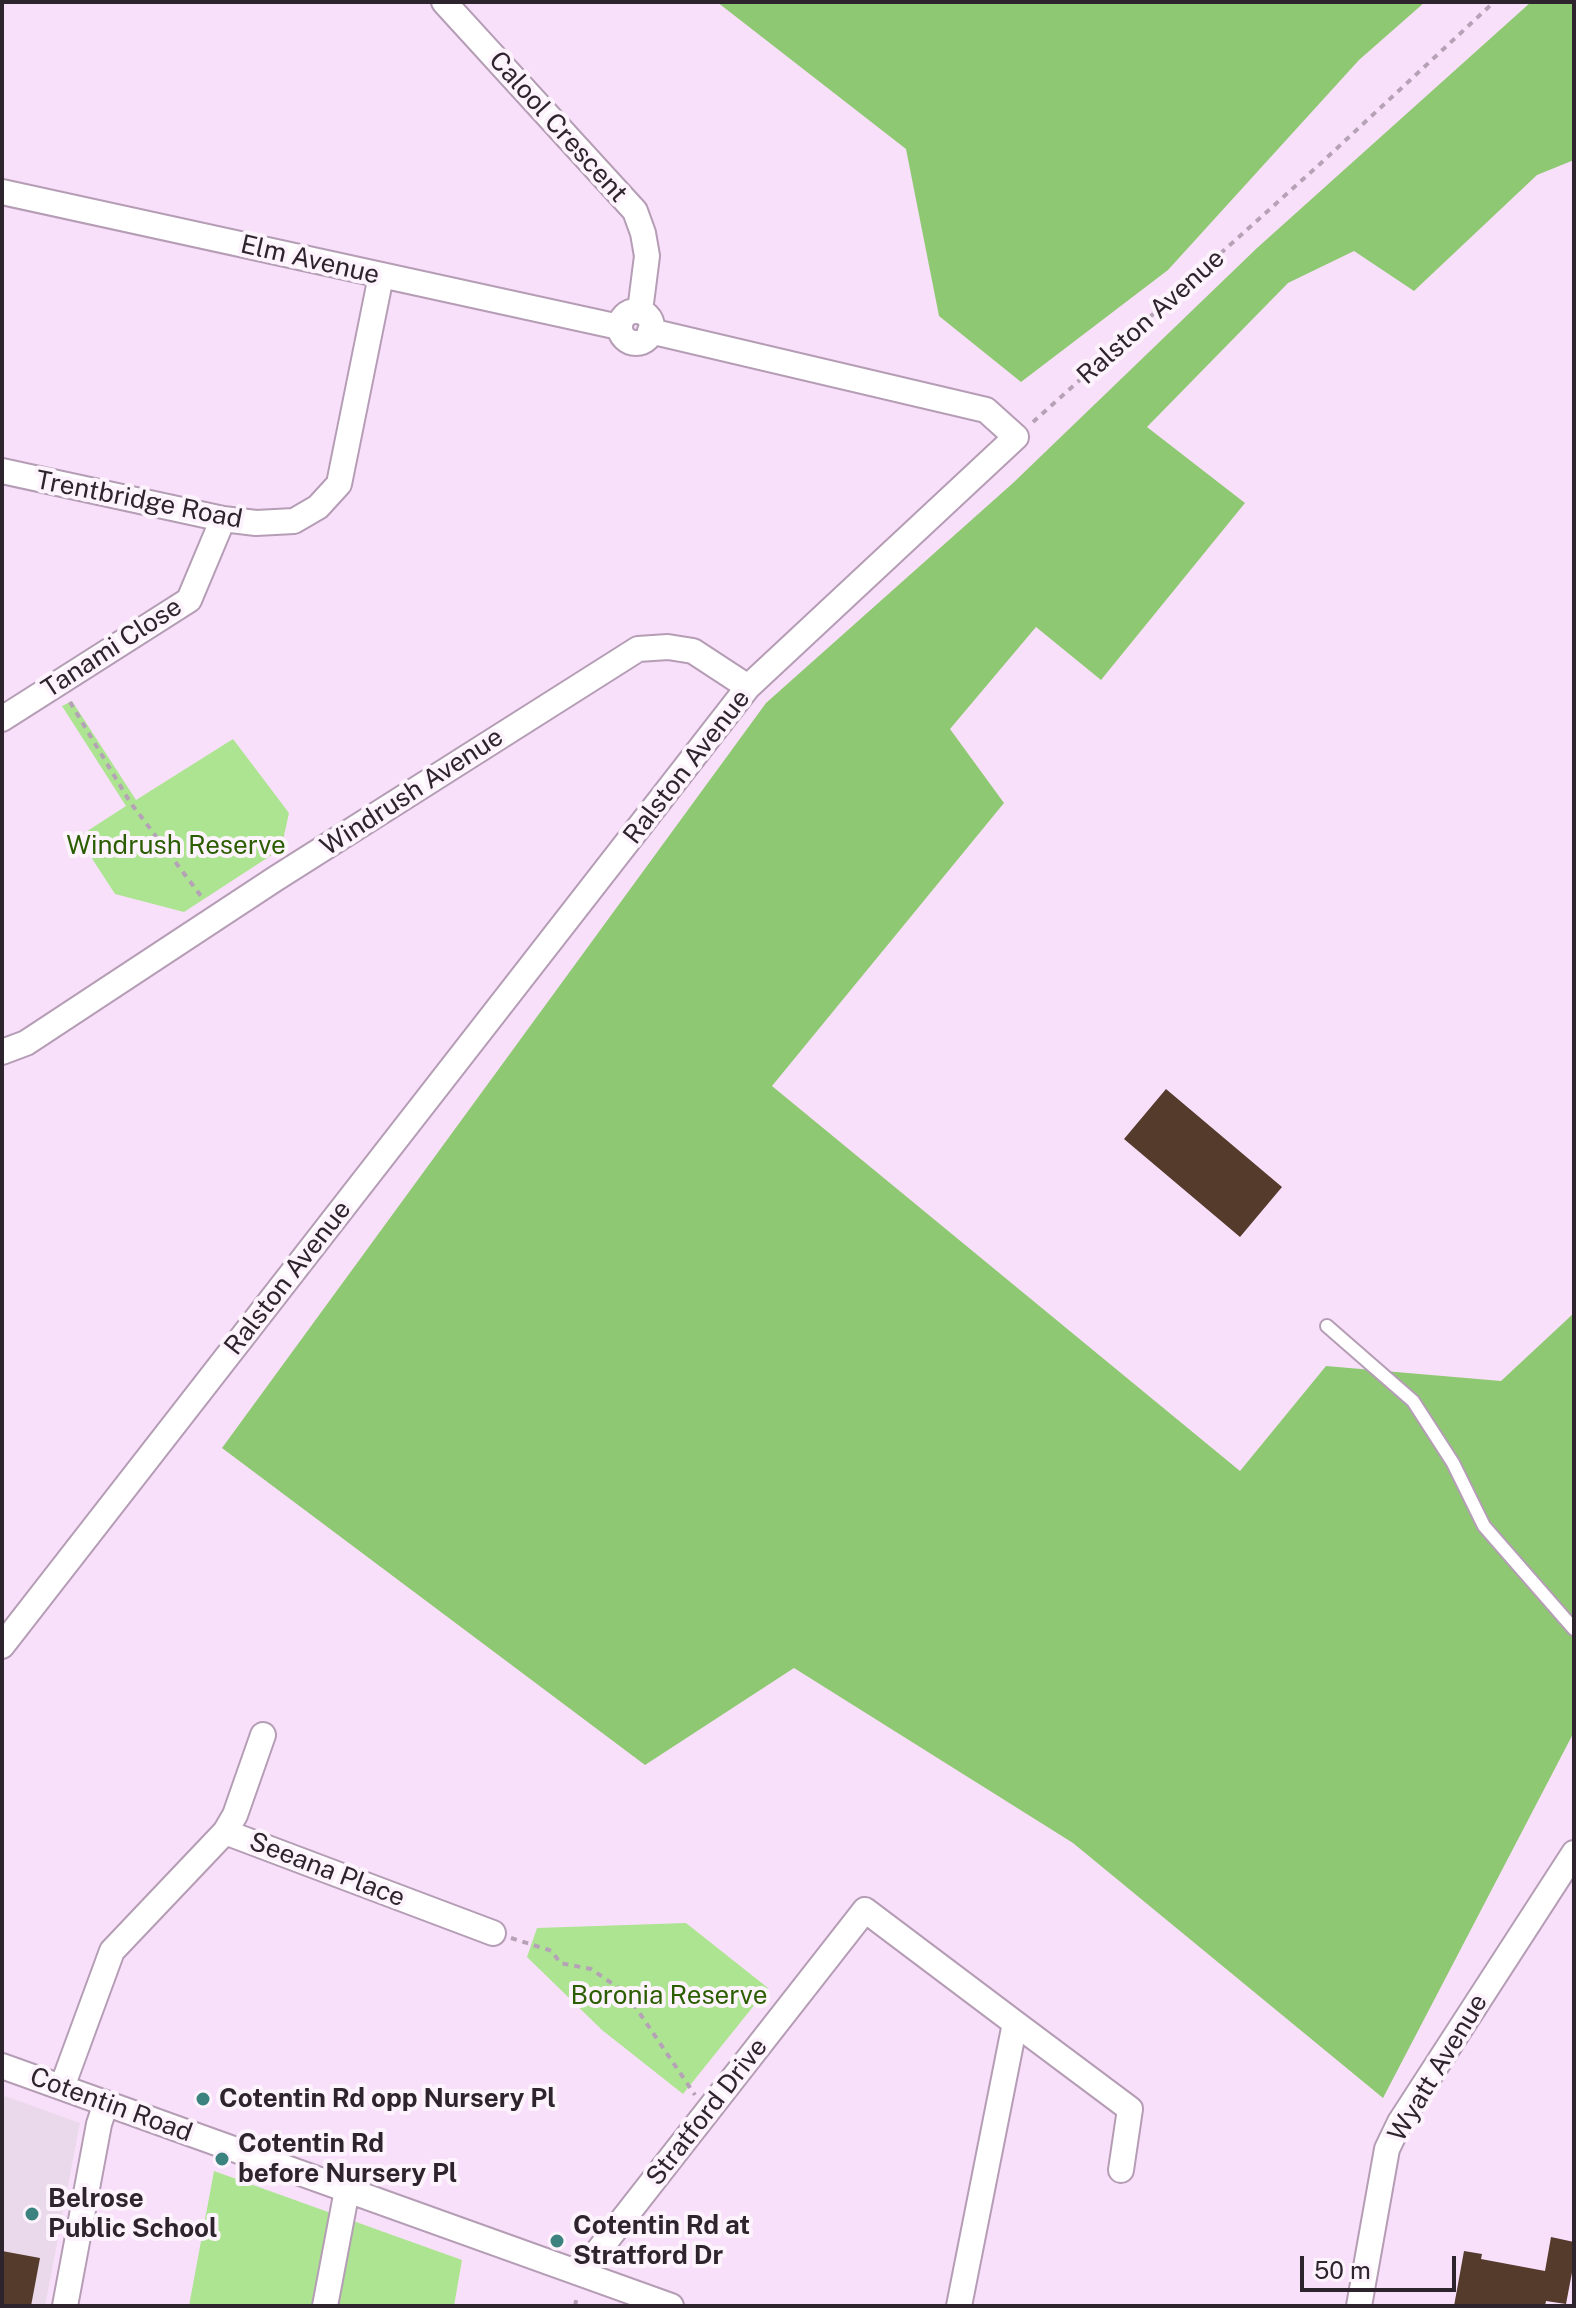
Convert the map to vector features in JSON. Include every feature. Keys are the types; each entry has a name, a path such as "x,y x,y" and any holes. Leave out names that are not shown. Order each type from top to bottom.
{"street":[{"name":"Calool Crescent","path":"444,2 635,211 647,256 645,321"},
{"name":"Elm Avenue","path":"2,192 619,327 626,340 633,343 649,338 645,321"},
{"name":"Trentbridge Road","path":"2,471 223,519 256,523 294,521 318,507 339,484 381,276"},
{"path":"645,321 986,410 1016,437"},
{"name":"Ralston Avenue","path":"2,1646 748,687 1016,437"},
{"name":"Tanami Close","path":"2,719 189,600 223,519"},
{"name":"Windrush Avenue","path":"2,1052 26,1043 217,917 638,649 668,647 693,651 748,687"},
{"path":"225,1832 235,1815 263,1735"},
{"name":"Seeana Place","path":"62,2087 112,1951 225,1832 493,1933"},
{"name":"Wyatt Avenue","path":"1359,2306 1387,2149 1400,2122 1574,1853"},
{"name":"Stratford Drive","path":"581,2273 865,1910 1015,2023"},
{"path":"959,2306 1015,2023 1130,2109 1121,2170"},
{"name":"Cotentin Road","path":"2,2066 671,2306"},
{"path":"65,2306 99,2124 106,2103"},
{"path":"325,2306 347,2190"}],"lane":[{"path":"1327,1326 1413,1401 1453,1463 1484,1526 1574,1629"}],"path":[{"name":"Ralston Avenue","path":"1016,437 1285,196 1494,2"},
{"path":"59,683 130,802 217,917"},
{"path":"493,1933 552,1951 560,1963 591,1969 626,1993 707,2113"}],"shaded area":[{"name":"Belrose Public School","path":"2,2095 80,2123 45,2306 2,2306"}],"green space":[{"path":"717,2 1425,2 1359,60 1168,270 1021,382 939,316 906,149"},
{"path":"1531,2 1574,2 1574,160 1537,175 1414,291 1354,251 1288,283 1147,427 1245,503 1101,680 1036,627 950,729 1004,803 772,1086 1240,1471 1326,1366 1501,1381 1574,1313 1574,1732 1383,2098 1073,1843 794,1668 645,1765 222,1448 766,703 1013,483 1257,248"},
{"name":"Windrush Reserve","path":"72,701 136,800 233,739 289,813 281,849 184,912 115,894 78,837 126,806 62,706"},
{"name":"Boronia Reserve","path":"686,1923 768,1988 683,2094 602,2030 527,1957 537,1928"},
{"path":"214,2171 462,2260 454,2306 189,2306"}],"building":[{"path":"1166,1089 1282,1187 1240,1237 1124,1139"},
{"path":"1551,2237 1574,2242 1574,2262 1566,2304 1546,2301 1545,2306 1454,2306 1464,2251 1482,2254 1481,2259 1545,2271"},
{"path":"2,2251 40,2258 31,2306 2,2306"}],"place":[{"name":"Cotentin Rd opp Nursery Pl","path":"203,2099"},
{"name":"Cotentin Rd before Nursery Pl","path":"222,2159"},
{"name":"Belrose Public School","path":"32,2214"},
{"name":"Cotentin Rd at Stratford Dr","path":"557,2241"}]}
